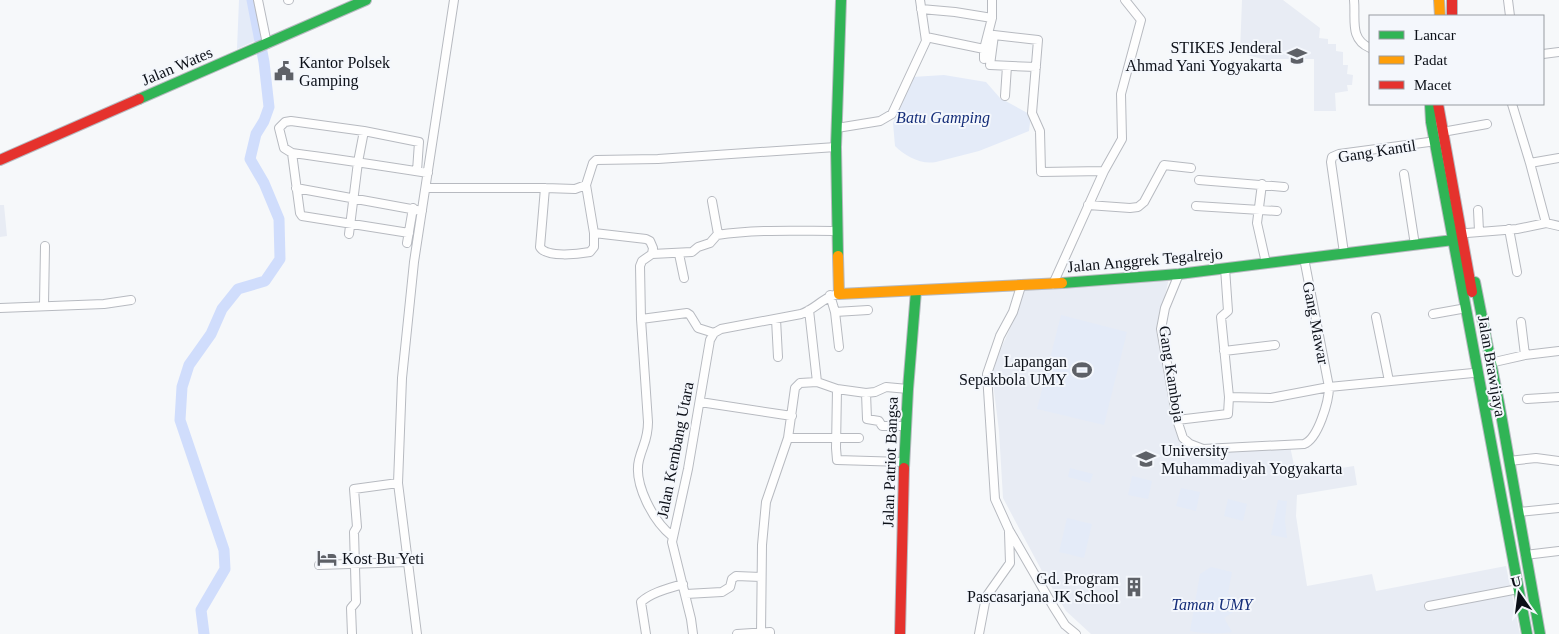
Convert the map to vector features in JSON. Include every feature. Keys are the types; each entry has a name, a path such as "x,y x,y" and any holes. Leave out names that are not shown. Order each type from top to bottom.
{"main road":[{"name":"Jalan Wates","path":"0,160 366,0"},
{"path":"835,295 838,231 836,147 841,0"},
{"path":"1434,0 1435,15"},
{"path":"1439,0 1440,15"},
{"path":"1448,0 1448,15"},
{"path":"1452,0 1452,15"},
{"path":"1423,105 1429,142 1451,240 1461,310 1469,336 1472,373 1522,634"},
{"name":"Jalan Brawijaya","path":"1430,105 1431,122 1451,240 1527,634"},
{"name":"Jalan Brawijaya","path":"1438,105 1495,404 1535,634"},
{"path":"1444,105 1490,363 1495,404 1519,512 1540,634"},
{"name":"Jalan Anggrek Tegalrejo","path":"835,295 1021,286 1179,274 1451,240"},
{"name":"Jalan Patriot Bangsa","path":"900,634 904,462 916,291"}],"street":[{"path":"258,0 265,45"},
{"path":"417,634 398,483 404,350 414,262 454,0"},
{"path":"837,128 880,120 892,114 925,47 926,36 920,0"},
{"path":"984,59 984,49 992,18 992,0"},
{"path":"1053,284 1104,171 1122,138 1121,94 1141,20 1125,0"},
{"path":"1354,0 1356,35 1359,42 1369,47"},
{"path":"1508,0 1510,15"},
{"path":"921,9 992,18"},
{"path":"1036,67 990,65 994,35 1038,40 1036,67 1032,114 1040,131 1041,172 1104,171"},
{"path":"926,36 984,49"},
{"path":"1544,54 1559,52"},
{"path":"1005,96 1007,66"},
{"path":"1512,105 1546,223"},
{"path":"417,171 419,142 290,121 282,124 279,130 284,148 292,153 428,173"},
{"path":"1448,130 1487,124"},
{"path":"349,234 358,162 364,132"},
{"name":"Gang Kantil","path":"1344,253 1332,157 1339,154 1429,142"},
{"path":"545,188 540,247 548,254 590,252 594,247 594,233 586,185 593,163 596,160 836,147"},
{"path":"292,153 296,188 302,216 408,233"},
{"path":"1530,163 1559,158"},
{"path":"1088,205 1134,208 1144,202 1164,165 1191,168"},
{"path":"1404,174 1415,245"},
{"path":"1198,180 1284,187"},
{"path":"1262,184 1258,211 1258,229 1266,263"},
{"path":"426,188 575,189 586,185"},
{"path":"296,188 422,211"},
{"path":"712,201 718,234"},
{"path":"1196,206 1277,211"},
{"path":"407,243 413,208"},
{"path":"1478,210 1480,231"},
{"path":"1466,233 1546,223 1559,226"},
{"path":"1509,229 1517,272"},
{"path":"672,536 648,505 641,487 638,463 648,438 641,319 640,266 642,261 652,254 694,252 696,248 710,243 718,234 774,231 838,231"},
{"path":"594,233 646,239 650,241 654,248 652,254"},
{"path":"44,306 45,246"},
{"path":"679,254 684,278"},
{"name":"Gang Mawar","path":"1304,258 1329,387"},
{"path":"1178,420 1228,414 1229,397 1220,317 1228,312 1225,268"},
{"name":"Gang Kamboja","path":"1179,274 1161,327 1178,420 1183,438 1190,444 1199,449 1304,444 1310,441 1315,434 1328,398 1329,387"},
{"path":"1021,286 1013,312 1000,336 987,374 995,499 1008,530 1054,609 1065,626 1076,634"},
{"path":"641,319 687,313 698,328 714,333 721,329 776,319 809,310 835,295 835,312 840,346"},
{"path":"0,308 104,304 131,300"},
{"path":"809,310 817,382"},
{"path":"835,312 868,310"},
{"path":"1433,314 1461,310"},
{"path":"1376,317 1388,381"},
{"path":"776,319 778,357"},
{"path":"1521,322 1525,355"},
{"name":"Jalan Kembang Utara","path":"693,634 686,594 672,549 672,536 683,492 709,343 714,333"},
{"path":"1224,351 1275,345"},
{"path":"1490,363 1525,355 1559,351"},
{"path":"1229,397 1271,398 1329,387 1472,373"},
{"path":"761,633 763,525 768,494 788,438 796,386 800,383 817,382 836,389 866,393 875,392 886,387 908,389"},
{"path":"836,389 836,457 839,461 904,462"},
{"path":"866,393 867,419 879,421 882,426 906,426"},
{"path":"1527,399 1559,397"},
{"path":"700,402 792,416"},
{"path":"788,438 859,438"},
{"path":"1509,461 1536,458 1559,461"},
{"path":"352,634 351,608 356,602 354,532 357,527 354,489 398,483"},
{"path":"1519,512 1559,508"},
{"path":"978,634 986,597 1009,565 1008,530"},
{"path":"1525,555 1559,551"},
{"path":"319,565 407,562"},
{"path":"686,594 722,592 730,587 732,579 736,576 761,577"},
{"path":"646,634 641,602 645,598 683,584"},
{"path":"1429,606 1513,590"},
{"path":"737,634 770,632 770,634"}],"shaded area":[{"name":"STIKES Jenderal Ahmad Yani Yogyakarta","path":"1242,0 1283,0 1320,28 1319,38 1328,39 1328,44 1336,44 1336,51 1343,52 1343,65 1348,65 1347,74 1353,75 1352,85 1347,85 1348,91 1335,93 1336,111 1314,111 1314,59 1271,59 1270,61 1240,53"},
{"path":"0,205 4,205 7,236 0,237"},
{"name":"University Muhammadiyah Yogyakarta","path":"1169,278 1157,331 1181,438 1185,445 1198,452 1290,446 1296,475 1354,466 1357,485 1297,495 1296,516 1307,586 1372,574 1376,591 1506,566 1520,634 1091,634 1066,611 1043,573 1003,498 999,431 992,375 998,355 1018,311 1024,289"}],"green space":[{"path":"239,0 250,0 257,40 237,49"},
{"name":"Batu Gamping","path":"944,75 986,82 1000,98 1031,115 1029,131 979,151 936,162 919,161 904,153 895,146 893,123 912,77"},
{"name":"Lapangan Sepakbola UMY","path":"1061,315 1127,332 1104,425 1037,409"},
{"path":"1070,468 1093,474 1090,483 1068,477"},
{"path":"1132,476 1152,481 1148,499 1128,495"},
{"path":"1181,488 1200,492 1196,511 1176,506"},
{"path":"1228,499 1247,504 1243,521 1224,516"},
{"path":"1278,500 1287,501 1285,520 1287,538 1271,535"},
{"path":"1067,518 1092,524 1084,558 1059,552"},
{"name":"Taman UMY","path":"1211,567 1232,572 1228,593 1236,601 1235,611 1224,618 1232,632 1200,633 1190,631 1200,574"}],"waterway":[{"path":"204,634 201,610 225,569 224,550 180,420 182,387 189,365 211,334 222,309 238,289 265,281 280,259 279,219 264,183 250,159 256,134 264,121 269,107 264,62 252,0"}],"traffic: fast":[{"path":"139,99 366,0"},
{"path":"838,256 836,147 841,0"},
{"path":"1430,105 1431,122 1527,634"},
{"path":"1062,283 1179,274 1453,240"},
{"path":"1475,282 1499,403 1540,634"},
{"path":"904,468 916,291"},
{"path":"1491,405 1499,403"}],"traffic: slow":[{"path":"1439,0 1440,15"},
{"path":"838,256 839,294 1062,283"}],"traffic: jam":[{"path":"1452,0 1452,15"},
{"path":"0,160 139,99"},
{"path":"1438,105 1472,292"},
{"path":"900,634 904,468"}],"place":[{"name":"STIKES Jenderal Ahmad Yani Yogyakarta","path":"1297,56"},
{"name":"Kantor Polsek Gamping","path":"284,71"},
{"name":"Lapangan Sepakbola UMY","path":"1082,370"},
{"name":"University Muhammadiyah Yogyakarta","path":"1146,459"},
{"name":"Kost Bu Yeti","path":"327,558"},
{"name":"Gd. Program Pascasarjana JK School","path":"1134,587"}]}
